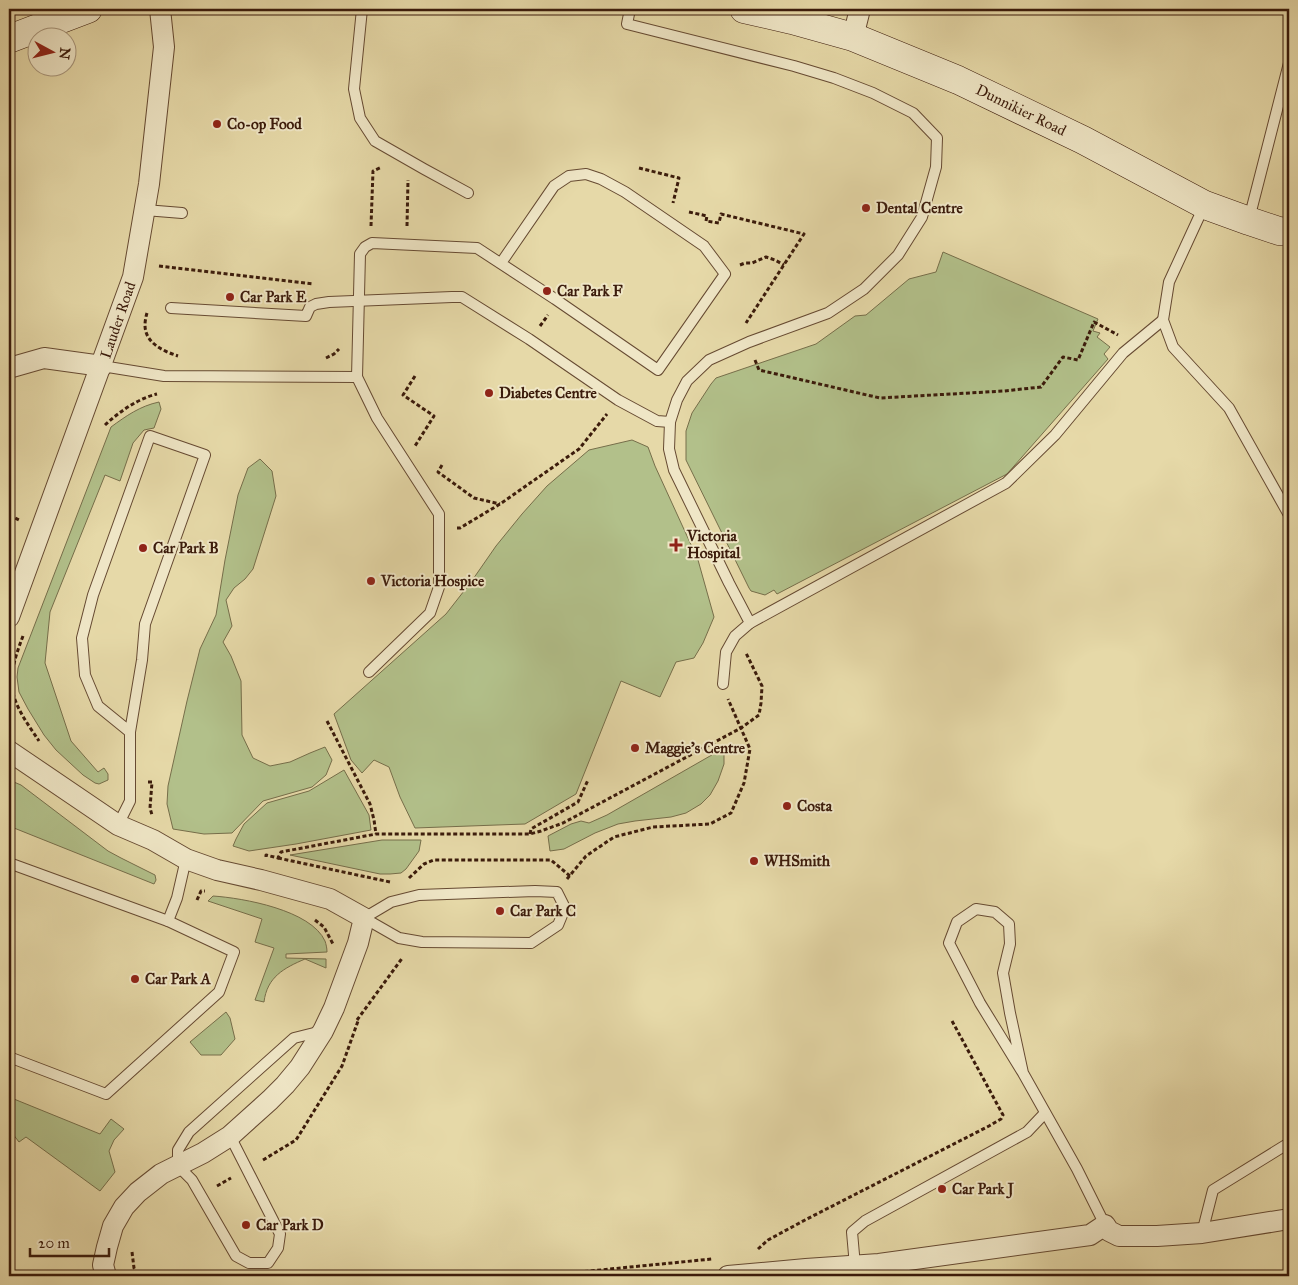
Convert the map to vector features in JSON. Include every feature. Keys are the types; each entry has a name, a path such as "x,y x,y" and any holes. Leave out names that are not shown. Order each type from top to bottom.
{"street":[{"path":"9,39 88,9"},
{"name":"Lauder Road","path":"9,617 134,277 149,184 164,47 160,9"},
{"name":"Dunnikier Road","path":"744,9 853,37 958,80 1082,140 1205,205 1279,231 1289,232"},
{"path":"853,37 860,9"},
{"path":"9,368 44,358 102,366"},
{"path":"9,750 118,825 153,840 186,859 217,870 330,899 364,918 358,943 334,1008 308,1056 285,1085 230,1136 203,1153 161,1174 138,1192 124,1207 113,1226 107,1247 103,1265 106,1276"},
{"path":"728,1276 807,1273 898,1261 1090,1235 1105,1225 1109,1231 1118,1236 1157,1236 1202,1233 1289,1219"}],"lane":[{"path":"362,9 354,88 360,118 376,141 468,193"},
{"path":"630,9 627,24 794,66 834,78 873,93 914,113 937,138 936,167 922,217 898,255 864,289 828,314 749,342 709,360 687,381 677,400 670,422 669,449 674,470 750,623"},
{"path":"1249,221 1289,63"},
{"path":"368,672 430,613 439,587 439,514 376,418 357,376 360,254 365,247 372,243 477,248 658,370 725,274 704,246 625,192 601,179 586,174 569,176 554,186 501,263"},
{"path":"1205,205 1169,282 1163,320 1173,347 1229,408 1289,515"},
{"path":"145,210 182,213"},
{"path":"170,308 306,316 310,307 316,304 462,297 529,339 618,400 657,421 670,422"},
{"path":"723,684 726,652 735,636 750,623 1006,483 1055,435 1123,353 1163,320"},
{"path":"102,366 164,376 357,376"},
{"path":"118,825 130,801 130,732 146,624 205,455 150,436 93,595 82,638 85,674 98,706 130,732"},
{"path":"168,921 177,898 186,859"},
{"path":"9,863 168,921 234,952 219,992 106,1094 9,1057"},
{"path":"557,892 565,908 558,926 531,943 422,942 399,938 364,918 391,902 419,895 557,892"},
{"path":"1024,1073 1010,1014 1003,973 1010,944 1009,924 995,912 976,910 957,922 949,943 980,1003 1024,1073 1078,1169 1105,1225"},
{"path":"230,1136 280,1234 278,1248 268,1263 249,1262 236,1256 192,1180 178,1166 178,1150 189,1132 294,1038 323,1031"},
{"path":"855,1266 852,1232 865,1221 1027,1132 1045,1113"},
{"path":"1202,1233 1213,1190 1289,1143"}],"path":[{"path":"365,228 371,228 373,171 380,167 390,166"},
{"path":"639,168 679,178 672,209"},
{"path":"407,244 408,178"},
{"path":"681,211 707,216 706,221 719,223 722,214 804,234 744,326"},
{"path":"725,274 745,263 752,263 766,257 784,265"},
{"path":"158,273 159,265 319,285"},
{"path":"148,306 145,326 149,339 162,350 179,357"},
{"path":"537,327 539,328 552,309"},
{"path":"755,360 759,370 880,398 1004,391 1041,387 1062,357 1078,360 1094,322 1121,336"},
{"path":"326,358 339,350 341,346"},
{"path":"410,454 434,416 403,395 415,376"},
{"path":"103,427 116,414 147,396 162,393"},
{"path":"439,530 460,528 500,504 579,449 609,410"},
{"path":"442,466 438,472 474,498 500,504"},
{"path":"9,508 11,516 19,520"},
{"path":"26,630 15,658 12,671 12,687 17,704 42,748"},
{"path":"278,858 282,852 376,834 530,834 563,822 741,728 759,715 762,703 762,686 746,652"},
{"path":"557,892 586,856 614,837 653,827 710,824 731,813 744,783 750,749 723,684"},
{"path":"327,721 370,804 376,834"},
{"path":"530,834 531,829 578,802 588,780"},
{"path":"266,858 266,855 398,884"},
{"path":"405,882 424,864 434,860 551,860 570,876"},
{"path":"313,918 324,928 333,945"},
{"path":"258,1164 296,1140 342,1066 358,1020 405,954"},
{"path":"354,1018 358,1020"},
{"path":"757,1250 768,1240 805,1220 1001,1119 1003,1115 951,1019"},
{"path":"212,1188 236,1176"},
{"path":"132,1248 134,1268 139,1276"},
{"path":"539,1276 712,1259"},
{"path":"336,1276 344,1276"}],"green space":[{"path":"943,252 1098,319 1093,331 1100,333 1097,337 1110,347 1104,354 1108,359 1007,474 777,594 774,590 765,595 751,591 686,460 686,431 692,413 716,378 816,344 855,316 866,315 909,279 936,272"},
{"path":"159,402 161,409 154,428 144,430 133,443 120,481 105,475 50,612 45,663 71,741 98,772 104,768 108,774 108,780 99,784 83,775 56,750 44,735 19,692 18,668 111,427 139,409"},
{"path":"632,440 648,447 698,560 714,617 703,643 694,658 676,662 660,697 621,681 576,794 525,824 415,828 400,797 389,767 374,760 362,773 351,760 334,714 446,614 496,546 547,486 589,450"},
{"path":"260,459 272,471 276,496 253,569 234,588 226,600 232,626 223,642 241,681 242,735 253,758 270,766 290,762 325,747 332,760 326,775 312,787 263,801 232,833 204,834 173,829 167,804 168,786 187,701 200,649 216,615 238,495 248,468"},
{"path":"724,748 724,764 718,781 710,795 701,804 686,813 671,817 618,824 564,849 550,851 548,836 571,824 581,821 589,823 607,815"},
{"path":"344,770 369,815 371,830 249,851 233,846 244,824 267,803 309,791"},
{"path":"9,780 21,785 108,851 155,875 156,880 154,884 9,826"},
{"path":"382,840 421,840 419,851 401,873 380,874 290,855"},
{"path":"213,896 258,903 306,921 317,930 325,941 327,952 286,954 286,958 326,959 326,968 305,959 297,962 278,974 273,980 266,993 264,1002 255,1000 274,948 255,942 262,919 208,901"},
{"path":"226,1012 230,1018 235,1039 221,1055 201,1055 190,1042"},
{"path":"9,1097 100,1134 111,1119 124,1129 114,1140 109,1151 115,1172 100,1191 26,1137 19,1142 9,1129"}],"place":[{"name":"Co-op Food","path":"217,124"},
{"name":"Dental Centre","path":"866,208"},
{"name":"Car Park F","path":"547,291"},
{"name":"Car Park E","path":"230,297"},
{"name":"Diabetes Centre","path":"489,393"},
{"name":"Victoria Hospital","path":"676,545"},
{"name":"Car Park B","path":"143,548"},
{"name":"Victoria Hospice","path":"371,581"},
{"name":"Maggie's Centre","path":"635,748"},
{"name":"Costa","path":"787,806"},
{"name":"WHSmith","path":"754,861"},
{"name":"Car Park C","path":"500,911"},
{"name":"Car Park A","path":"135,979"},
{"name":"Car Park J","path":"942,1189"},
{"name":"Car Park D","path":"246,1225"}]}
